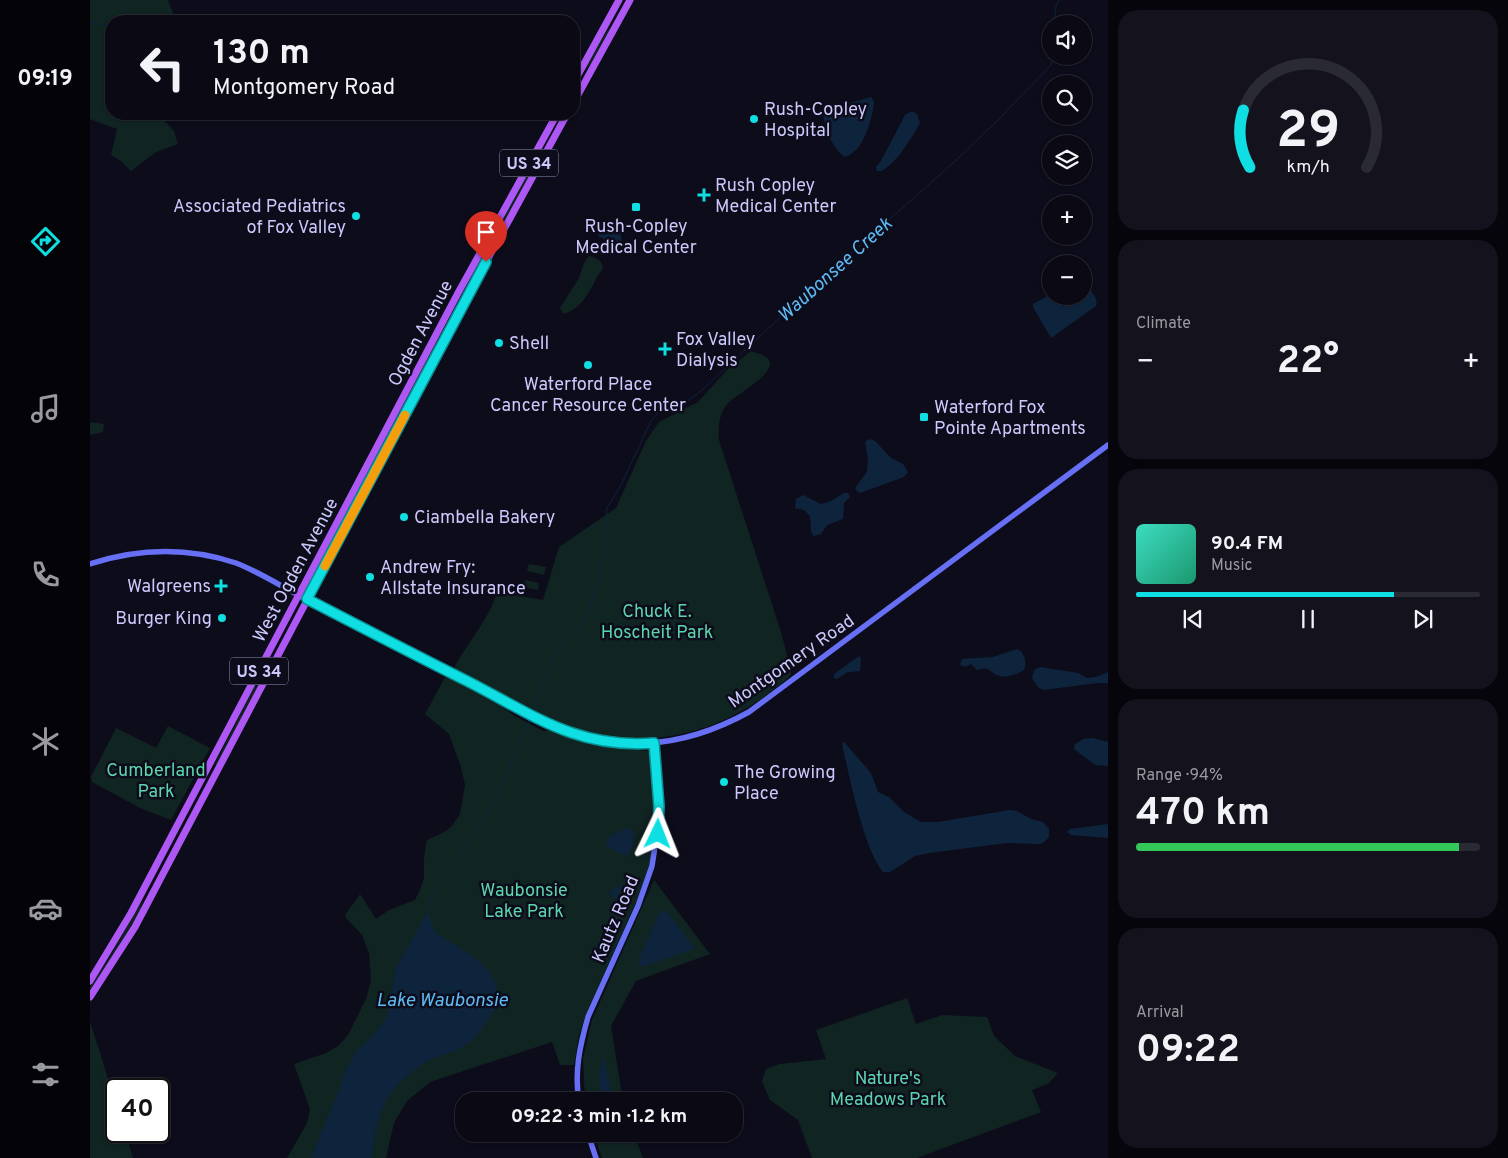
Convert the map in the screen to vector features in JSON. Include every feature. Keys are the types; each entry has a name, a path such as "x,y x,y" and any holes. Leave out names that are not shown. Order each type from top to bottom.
{"main road":[{"path":"580,71 619,0"},
{"path":"580,91 630,0"},
{"name":"Ogden Avenue","path":"383,435 553,120"},
{"name":"Ogden Avenue","path":"390,442 564,120"},
{"path":"383,435 390,442"},
{"name":"West Ogden Avenue","path":"90,981 132,913 383,435"},
{"name":"West Ogden Avenue","path":"90,997 135,927 390,442"}],"street":[{"name":"Montgomery Road","path":"90,564 122,555 148,551 200,553 236,563 488,692 540,721 576,736 618,743 654,743 684,738 720,727 756,708 1108,445"},
{"name":"Kautz Road","path":"579,1092 577,1061 586,1025 638,906 654,859 659,820 654,743"},
{"path":"591,1142 596,1158"}],"green space":[{"path":"90,0 168,0 174,15 105,15 105,120 164,120 174,131 178,144 156,152 131,171 121,161 111,155 117,129 90,119"},
{"path":"613,24 590,65 583,72 602,38"},
{"path":"551,131 528,179 485,256 505,214"},
{"path":"589,256 601,262 602,269 580,304 570,312 563,314 560,308 579,278 584,263"},
{"path":"441,332 424,371 405,407 423,367"},
{"name":"Chuck E. Hoscheit Park","path":"751,351 766,357 770,362 769,368 757,382 725,407 720,420 719,440 780,629 790,665 791,673 789,677 755,703 723,720 681,734 636,739 591,735 566,727 503,696 455,669 455,666 489,611 497,592 543,600 559,547 616,508 646,441 659,422 698,402 726,371"},
{"path":"90,422 104,424 103,432 90,435"},
{"path":"382,443 386,444 355,503 352,502"},
{"path":"529,564 546,567 544,575 527,571"},
{"path":"525,580 539,583 538,590 523,587"},
{"name":"Waubonsie Lake Park","path":"447,677 543,731 551,730 601,745 648,751 651,756 655,818 654,843 649,868 637,900 586,1014 579,1035 574,1065 560,1065 552,1042 430,1082 407,1101 394,1123 386,1158 287,1158 307,1123 310,1109 294,1064 326,1053 338,1046 348,1035 366,999 371,980 369,953 362,935 345,915 360,894 376,919 389,910 415,900 424,878 424,858 427,840 446,831 460,814 465,785 461,767 449,734 425,714 444,679"},
{"path":"255,686 257,687 217,765 215,764"},
{"name":"Cumberland Park","path":"168,726 210,748 171,820 140,808 92,782 91,777 116,728 156,748"},
{"path":"654,880 710,954 636,981 611,1026 622,1092 585,1092 583,1059 592,1020"},
{"path":"142,901 137,916 90,992 90,987"},
{"name":"Nature's Meadows Park","path":"907,998 916,1024 942,1015 987,1017 994,1036 1015,1056 1058,1073 1048,1084 1032,1090 1041,1112 917,1158 812,1158 798,1120 770,1100 762,1081 766,1069 780,1064 826,1059 816,1030"},
{"path":"90,1021 108,1078 105,1078 105,1143 129,1143 133,1158 90,1158"},
{"path":"597,1142 637,1142 643,1158 602,1158"}],"water":[{"path":"871,97 874,102 866,134 852,154 845,157 832,142 824,122 823,109"},
{"path":"912,111 917,114 920,123 894,161 882,171 877,171 876,167 905,115"},
{"path":"617,219 622,240 619,243 613,244 598,236 605,225"},
{"path":"1092,293 1097,303 1096,306 1051,338 1033,304 1042,299 1042,305 1092,305"},
{"path":"869,439 875,441 891,458 903,464 908,472 904,477 860,493 855,488 867,472 868,459 865,442"},
{"path":"844,493 848,493 850,497 844,503 843,519 827,525 821,534 813,536 810,516 804,510 795,508 796,499 803,495 821,504 831,501"},
{"path":"1017,649 1024,655 1025,667 1024,670 1012,675 1000,676 985,668 977,670 971,664 965,667 960,665 962,659 993,657"},
{"path":"859,656 861,659 860,671 848,672 837,679 834,678 834,674"},
{"path":"1040,667 1078,673 1087,678 1096,677 1108,672 1108,683 1043,690 1038,687 1032,678 1034,670"},
{"path":"1092,738 1108,742 1108,766 1095,765 1074,749 1075,744 1083,739"},
{"path":"844,742 871,773 878,792 889,797 904,812 921,822 938,822 1010,810 1043,822 1049,829 1049,837 1039,844 1007,843 929,853 915,856 890,872 883,872 876,861 864,830 842,744"},
{"path":"1108,824 1108,838 1071,835 1067,832 1070,829"},
{"path":"627,828 632,830 634,840 631,851 627,856 609,847 606,842 610,836"},
{"path":"622,884 617,897 613,899 609,892"},
{"path":"662,910 668,913 693,949 642,967 639,964 639,959"},
{"name":"Lake Waubonsie","path":"428,911 432,927 436,933 475,958 494,979 497,992 496,1006 484,1026 468,1043 421,1065 393,1090 380,1113 372,1158 311,1158 345,1072 357,1051 372,1037 385,1020 389,1010 396,968"},
{"path":"602,1058 604,1058 611,1092 600,1092 599,1079"}],"waterway":[{"name":"Waubonsee Creek","path":"1055,15 1059,0"},
{"path":"123,15 124,8"},
{"path":"90,23 105,25"},
{"name":"Waubonsee Creek","path":"532,715 552,660 560,645 577,630 588,610 601,573 607,508 622,483 651,421 658,413 685,403 701,391 816,284 952,164 1051,65"},
{"name":"Waubonsee Creek","path":"428,911 431,899 441,878 488,814 530,719"}],"slow traffic":[{"path":"325,566 405,415"}],"place":[{"name":"Rush-Copley Hospital","path":"754,119"},
{"name":"Rush Copley Medical Center","path":"704,195"},
{"name":"Rush-Copley Medical Center","path":"636,207"},
{"name":"Associated Pediatrics of Fox Valley","path":"356,216"},
{"name":"Shell","path":"499,343"},
{"name":"Fox Valley Dialysis","path":"665,349"},
{"name":"Waterford Place Cancer Resource Center","path":"588,365"},
{"name":"Waterford Fox Pointe Apartments","path":"924,417"},
{"name":"Ciambella Bakery","path":"404,517"},
{"name":"Andrew Fry: Allstate Insurance","path":"370,577"},
{"name":"Walgreens","path":"221,586"},
{"name":"Burger King","path":"222,618"},
{"name":"The Growing Place","path":"724,782"}],"route":[{"path":"486,262 307,599 556,728 576,736 603,741 633,744 654,743 659,806 658,834"}]}
